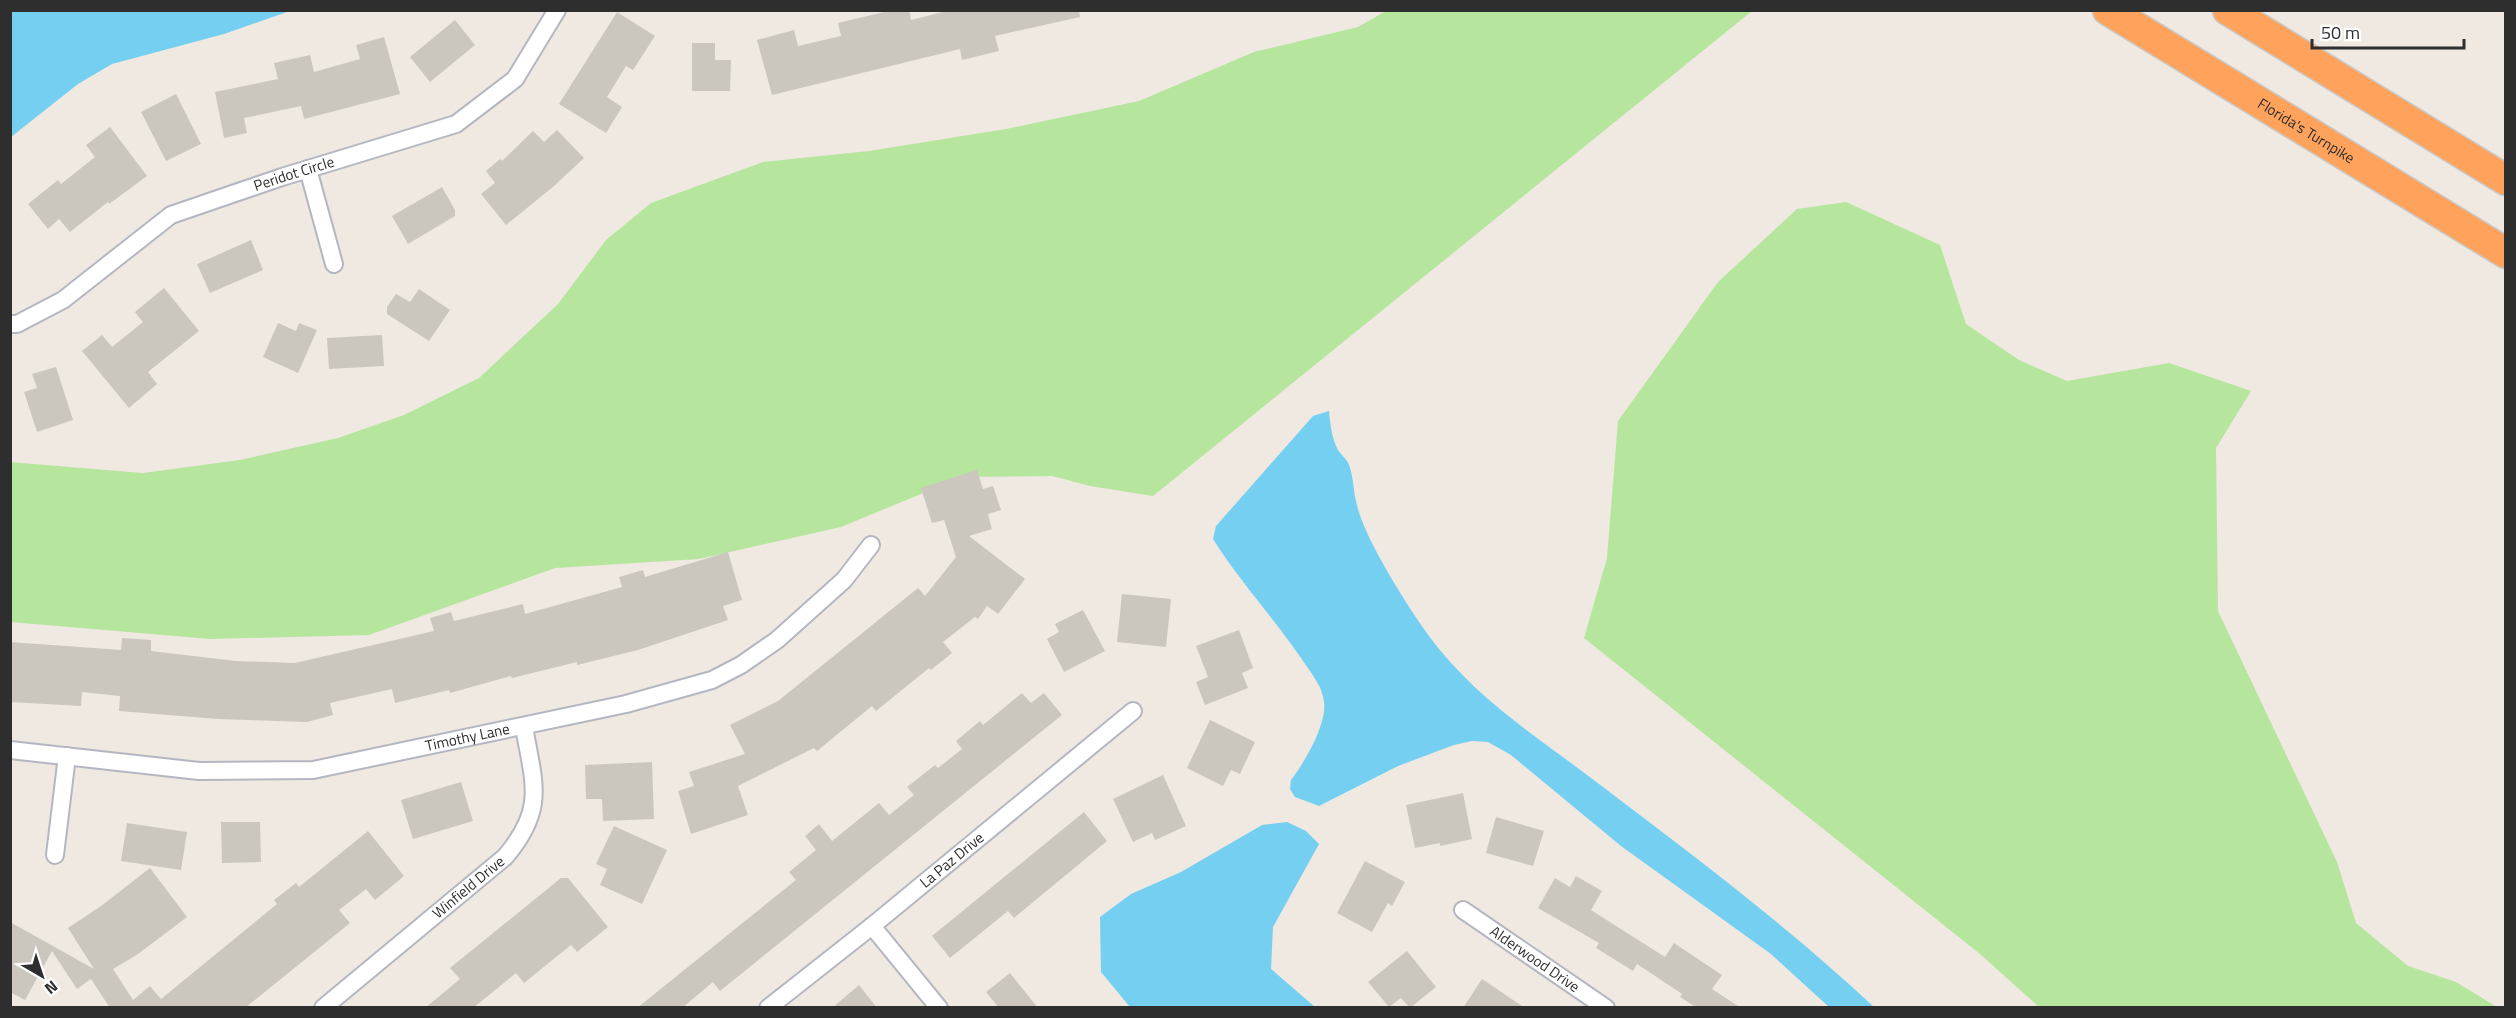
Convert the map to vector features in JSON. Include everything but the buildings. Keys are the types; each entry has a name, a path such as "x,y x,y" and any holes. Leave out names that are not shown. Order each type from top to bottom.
{"highway":[{"name":"Florida's Turnpike","path":"2108,10 2505,253"},
{"path":"2228,10 2505,180"}],"street":[{"name":"Peridot Circle","path":"10,324 16,324 63,300 171,215 308,169 456,124 515,80 556,10"},
{"path":"308,169 333,264"},
{"name":"Timothy Lane","path":"10,750 199,771 313,770 524,727 676,691 712,680 741,665 777,640 844,580 871,545"},
{"name":"La Paz Drive","path":"768,1008 872,926 1133,711"},
{"name":"Winfield Drive","path":"323,1008 505,857 522,837 532,814 535,789 524,727"},
{"path":"55,855 67,756"},
{"name":"Alderwood Drive","path":"1463,910 1606,1008"},
{"path":"872,926 939,1008"}],"green space":[{"path":"1386,11 1752,11 1153,496 1090,486 1052,476 962,477 841,527 699,559 555,568 369,635 210,639 11,622 10,462 143,473 240,460 338,438 404,415 479,378 558,304 606,240 651,203 763,162 869,151 1006,129 1139,101 1254,52 1358,27"},
{"path":"1846,202 1940,245 1966,324 2019,360 2067,381 2169,363 2251,391 2216,448 2218,611 2337,862 2356,923 2408,966 2456,982 2497,1007 2039,1007 1980,954 1584,638 1607,558 1618,421 1718,282 1797,209"}],"water":[{"path":"11,10 290,11 224,34 112,64 78,84 11,137"},
{"path":"1329,411 1334,441 1349,465 1357,505 1368,535 1410,608 1447,659 1510,718 1742,894 1874,1007 1829,1007 1771,954 1621,846 1511,755 1488,742 1472,741 1454,745 1398,766 1319,806 1295,797 1290,789 1291,780 1308,753 1322,721 1324,702 1321,691 1292,645 1213,539 1216,526 1313,416"},
{"path":"1287,822 1306,831 1319,844 1273,927 1271,969 1315,1007 1130,1007 1101,972 1100,917 1131,894 1181,872 1262,825"}]}
